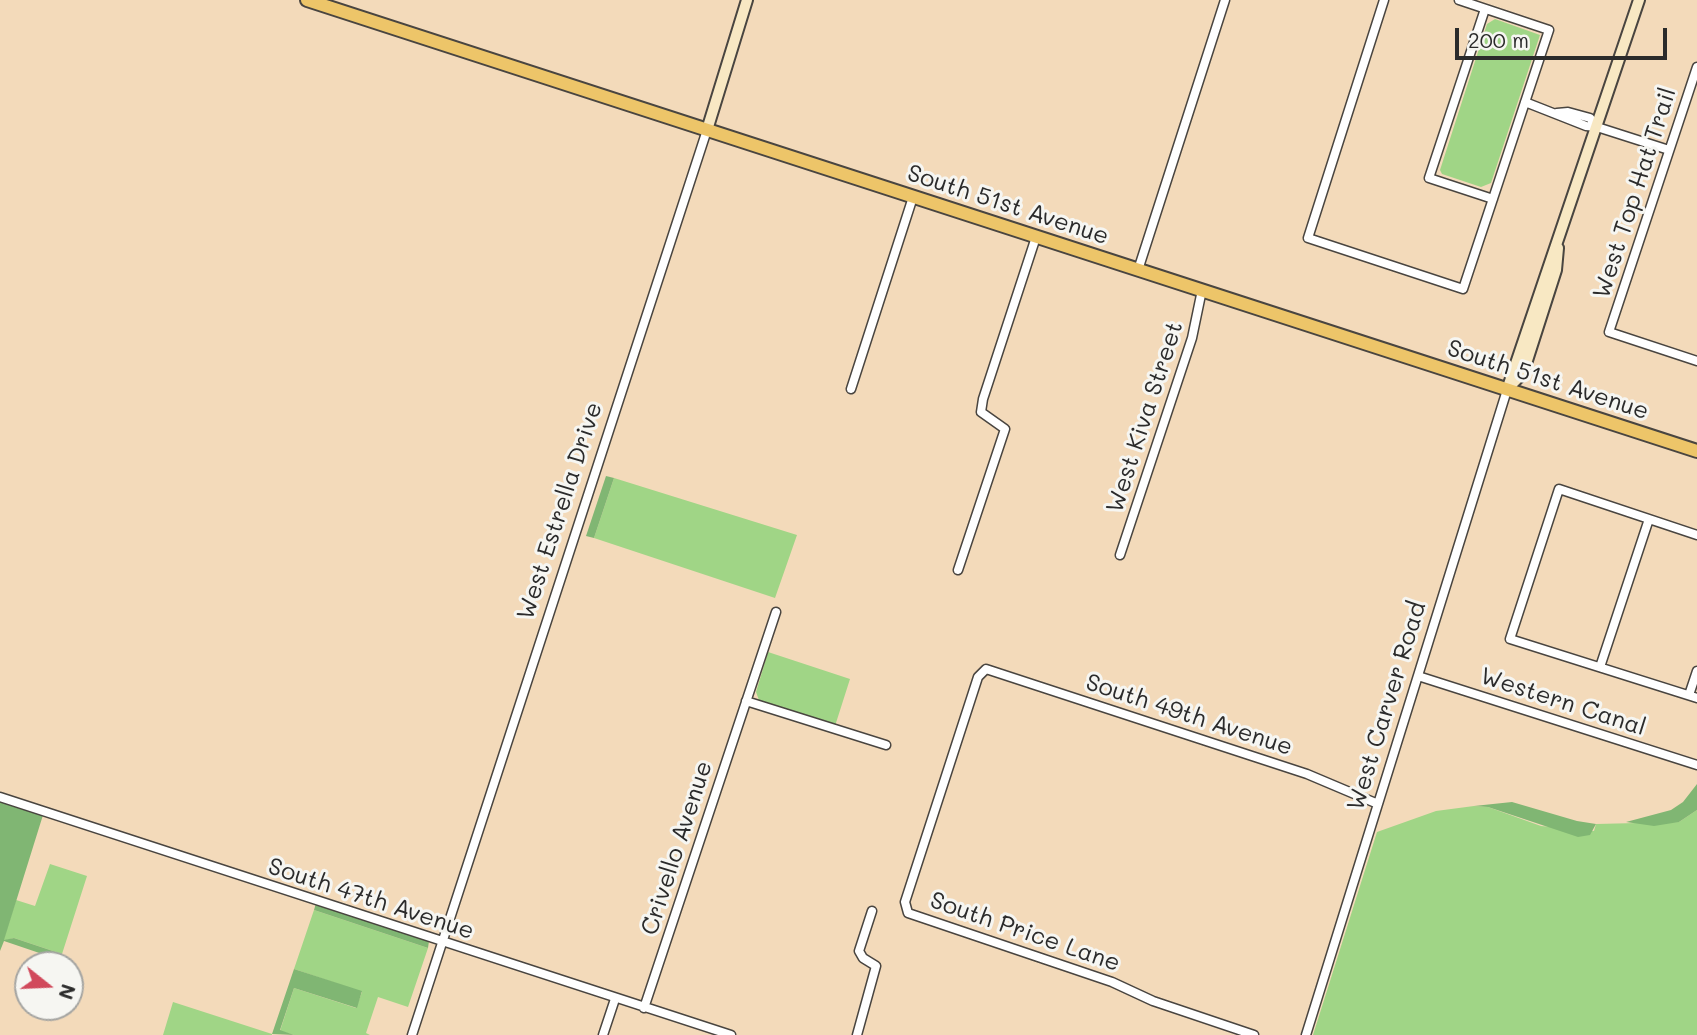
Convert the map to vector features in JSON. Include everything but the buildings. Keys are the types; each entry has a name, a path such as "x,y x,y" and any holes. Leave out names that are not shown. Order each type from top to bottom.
{"main road":[{"name":"South 51st Avenue","path":"307,0 1697,451"}],"street":[{"name":"West Estrella Drive","path":"412,1035 747,0"},
{"path":"1138,270 1225,0"},
{"path":"1384,0 1308,238 1463,289 1549,30 1459,0"},
{"name":"West Carver Road","path":"1306,1035 1507,390 1548,263 1558,246 1639,0"},
{"path":"1485,9 1429,178 1493,199"},
{"name":"West Top Hat Trail","path":"1697,67 1609,332 1697,360"},
{"path":"1525,102 1586,126 1669,150"},
{"path":"851,389 914,197"},
{"path":"958,570 1005,429 1001,423 989,419 981,412 983,399 1036,237"},
{"name":"West Kiva Street","path":"1120,555 1192,338 1202,290"},
{"path":"1697,535 1559,489 1510,639 1693,696 1697,671"},
{"path":"1600,667 1649,519"},
{"name":"Crivello Avenue","path":"644,1008 776,612"},
{"name":"South 49th Avenue","path":"986,669 1307,774 1378,804"},
{"name":"South Price Lane","path":"986,669 975,685 905,902 908,913 1112,982 1153,1001 1254,1035"},
{"name":"Western Canal","path":"1418,676 1697,765"},
{"path":"747,701 886,745"},
{"name":"South 47th Avenue","path":"0,797 731,1035"},
{"path":"856,1035 876,966 863,958 859,951 872,911"},
{"path":"603,1035 615,999"}],"green space":[{"path":"1495,19 1540,35 1491,183 1481,187 1442,174 1440,170 1487,24"},
{"path":"606,476 614,478 594,538 586,536"},
{"path":"614,478 797,535 775,598 594,538"},
{"path":"768,652 850,679 835,726 760,703 756,692"},
{"path":"1697,784 1697,810 1679,822 1654,826 1626,822 1671,810 1683,802"},
{"path":"0,802 43,815 4,940 14,938 53,951 33,951 4,941 0,951"},
{"path":"1512,802 1596,824 1590,835 1578,837 1488,807 1474,806"},
{"path":"1488,807 1541,826 1594,831 1596,824 1679,822 1697,810 1697,1035 1313,1035 1377,832 1436,811"},
{"path":"50,864 87,876 63,951 53,951 14,938 3,941 16,900 35,906"},
{"path":"316,903 429,941 428,948 314,910"},
{"path":"314,910 428,948 408,1007 378,997 366,1033 370,1035 294,1035 280,1031 294,988 356,1008 362,992 294,969"},
{"path":"294,969 362,991 357,1008 294,988 280,1030 294,1035 272,1034"},
{"path":"173,1002 272,1034 272,1035 163,1035"}]}
